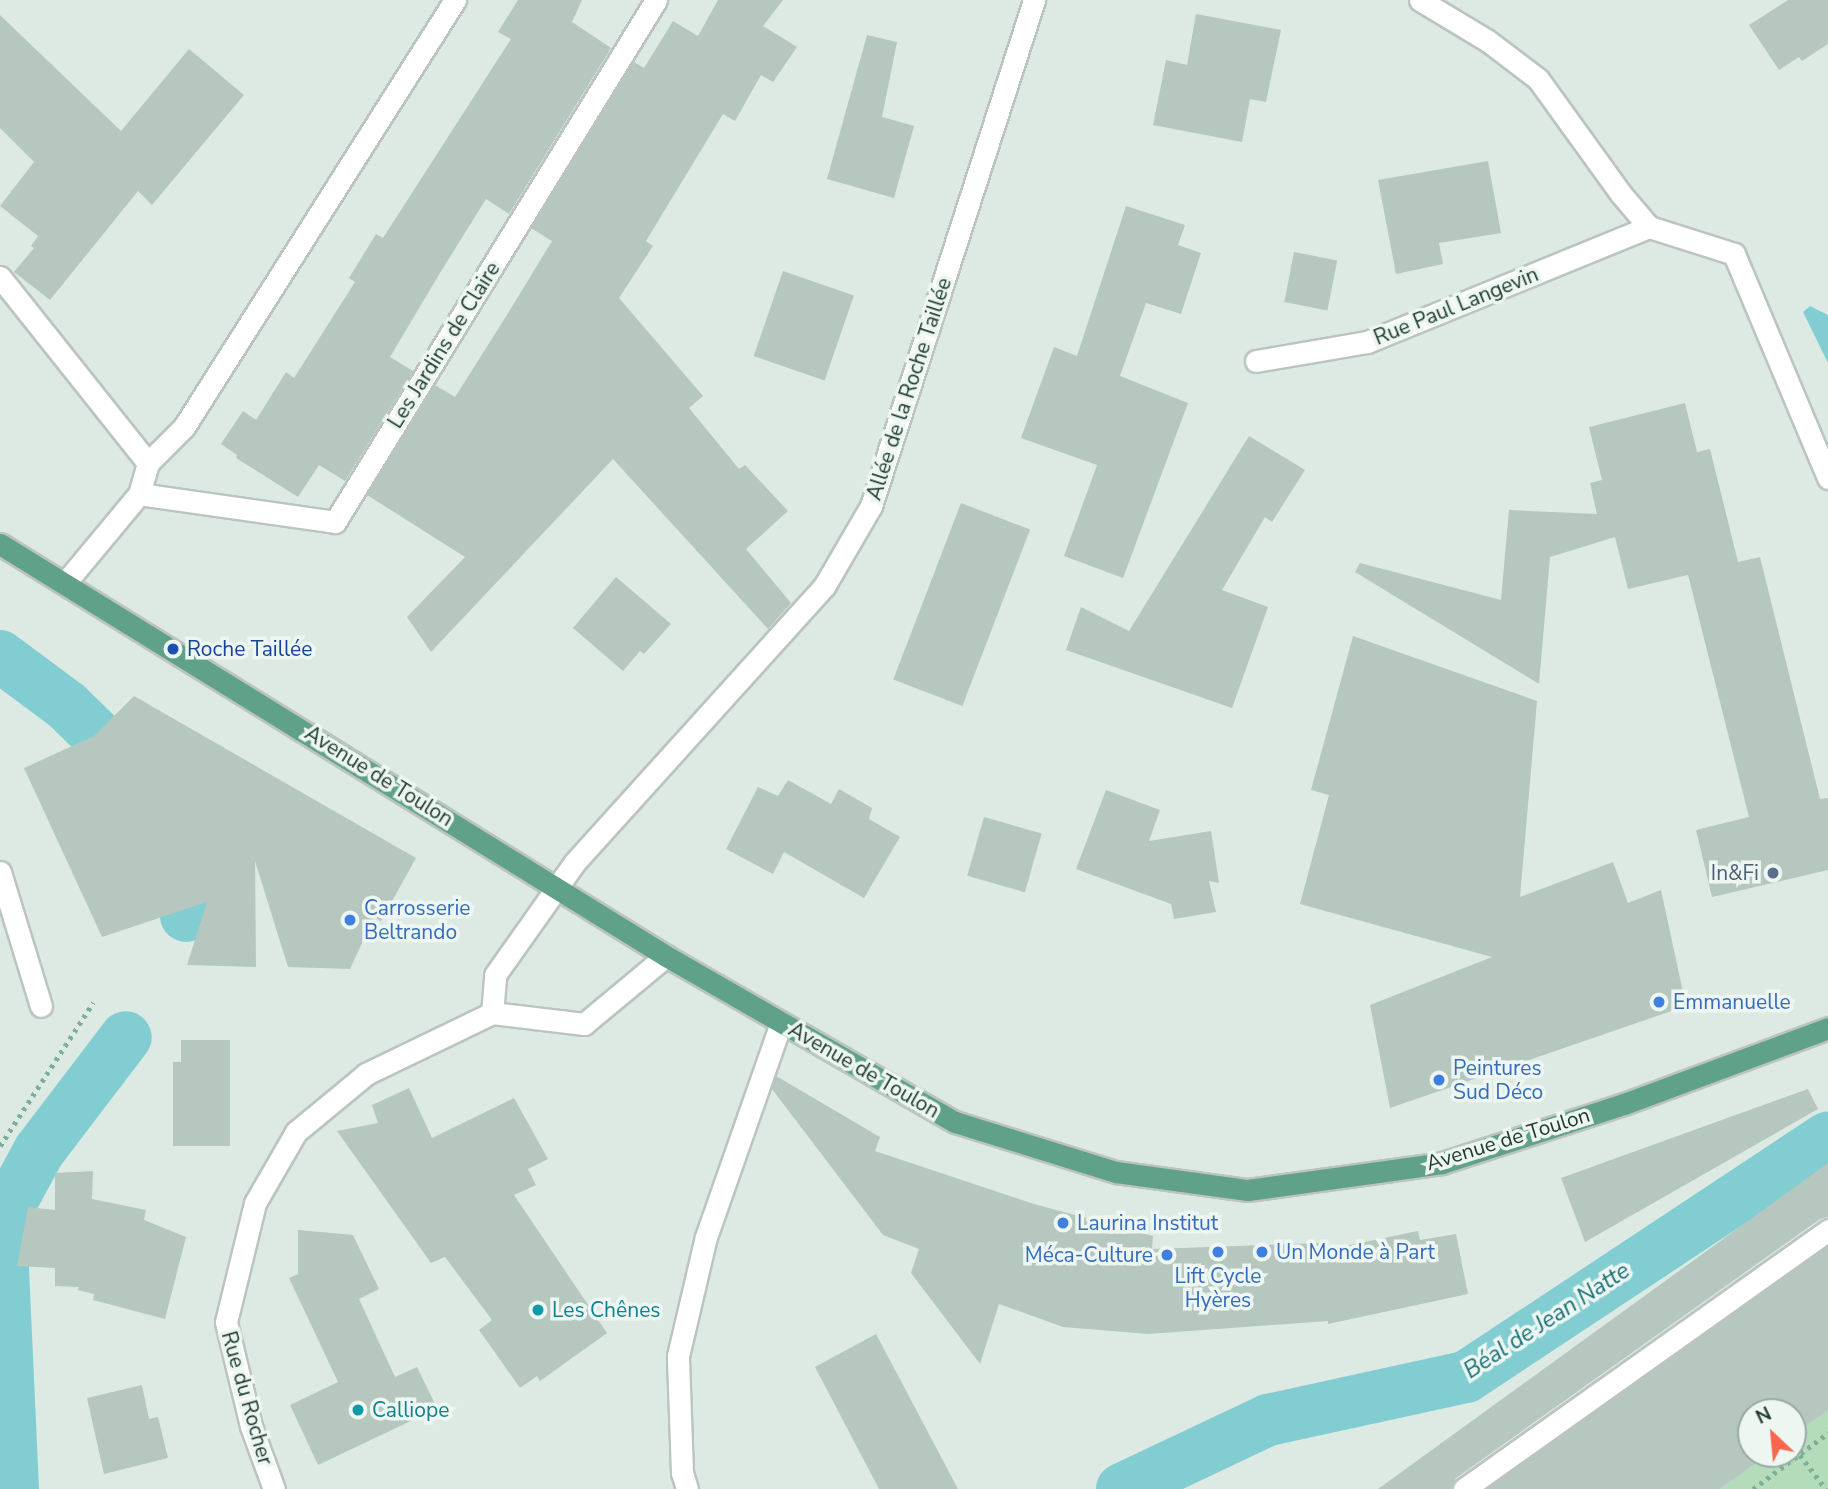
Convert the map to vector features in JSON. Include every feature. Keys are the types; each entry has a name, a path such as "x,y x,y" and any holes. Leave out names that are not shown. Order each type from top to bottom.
{"main road":[{"name":"Avenue de Toulon","path":"0,544 666,956 955,1122 1116,1172 1248,1190 1442,1163 1624,1104 1828,1028"}],"street":[{"path":"65,583 139,494 148,463 184,427 455,0"},
{"name":"Les Jardins de Claire","path":"139,494 335,522 656,0"},
{"name":"Allée de la Roche Taillée","path":"492,1013 495,975 575,862 825,584 871,506 1034,0"},
{"path":"1420,0 1488,41 1538,79 1621,194 1649,227 1734,254 1828,478"},
{"name":"Rue Paul Langevin","path":"1256,361 1367,342 1649,227"},
{"path":"0,277 148,463"},
{"path":"0,872 41,1006"},
{"path":"492,1013 584,1024 666,956"},
{"name":"Rue du Rocher","path":"274,1489 251,1426 226,1322 255,1203 296,1132 366,1074 492,1013"},
{"path":"687,1489 682,1473 678,1356 706,1237 781,1023"},
{"path":"1464,1489 1828,1230"}],"path":[{"path":"0,1146 93,1003"},
{"path":"1807,1450 1828,1433"},
{"path":"1807,1464 1826,1489"},
{"path":"1753,1489 1782,1468"}],"green space":[{"path":"1828,1409 1828,1489 1720,1489 1748,1468 1807,1468 1807,1425"}],"water":[{"path":"1810,306 1828,315 1828,363 1803,312"}],"building":[{"path":"518,0 582,0 572,22 611,48 509,214 486,199 440,273 390,357 413,371 345,481 319,465 298,497 236,458 237,455 221,444 243,411 256,420 286,372 294,378 355,282 349,278 376,234 383,238 511,39 498,32"},
{"path":"718,0 783,0 763,26 797,47 773,82 761,75 735,121 723,114 646,241 653,246 619,298 703,396 689,408 739,469 745,465 788,511 746,549 791,603 768,629 613,459 431,652 407,617 465,557 367,495 435,385 455,397 507,315 552,241 531,228 634,62 644,68 673,21 698,36"},
{"path":"1788,0 1828,0 1828,44 1802,61 1799,57 1779,70 1749,25"},
{"path":"1196,14 1281,30 1266,102 1250,99 1242,142 1153,125 1166,60 1187,65"},
{"path":"0,15 121,131 189,49 244,95 152,205 138,191 50,300 14,272 34,248 31,246 38,236 0,206 34,162 0,128"},
{"path":"867,35 897,42 882,117 914,126 894,198 827,179"},
{"path":"1488,161 1501,233 1439,243 1443,264 1396,274 1378,180"},
{"path":"1126,206 1185,225 1178,245 1201,253 1181,314 1146,303 1120,376 1188,403 1123,578 1064,556 1097,465 1021,438 1054,347 1077,356"},
{"path":"1294,252 1337,260 1327,310 1284,302"},
{"path":"783,271 854,295 825,381 754,356"},
{"path":"1685,403 1697,452 1710,449 1738,562 1760,557 1820,799 1828,798 1828,870 1712,897 1696,830 1749,817 1688,575 1628,589 1615,537 1550,557 1539,684 1355,572 1360,563 1501,600 1509,510 1597,514 1590,483 1602,480 1589,427"},
{"path":"1249,436 1305,470 1272,522 1265,517 1222,590 1268,607 1232,708 1066,650 1081,607 1129,631"},
{"path":"961,503 1030,530 962,706 893,679"},
{"path":"616,577 671,624 644,654 640,651 623,671 573,628"},
{"path":"1353,636 1537,701 1520,897 1613,862 1628,903 1661,890 1686,1006 1390,1108 1370,1005 1492,957 1300,904 1329,795 1311,790"},
{"path":"134,696 416,858 381,921 374,917 350,969 288,967 255,861 256,967 187,965 207,902 102,937 24,768 94,736"},
{"path":"788,780 831,804 839,789 872,808 869,819 900,837 864,898 784,852 773,874 726,849 758,787 778,796"},
{"path":"1106,790 1160,810 1149,841 1211,831 1219,883 1209,881 1216,912 1174,919 1171,904 1076,869"},
{"path":"984,817 1042,834 1025,892 967,876"},
{"path":"181,1040 230,1040 230,1146 173,1146 173,1062 181,1062"},
{"path":"776,1076 880,1137 875,1151 1034,1204 1153,1236 1152,1249 1320,1243 1321,1251 1418,1231 1420,1240 1456,1234 1468,1294 1328,1324 1328,1321 1148,1334 1063,1327 999,1304 980,1364 911,1273 919,1249 883,1235 772,1089"},
{"path":"409,1088 432,1138 514,1098 548,1159 528,1169 536,1185 514,1195 607,1333 540,1381 537,1376 520,1388 479,1330 492,1320 445,1257 431,1263 337,1131 378,1123 372,1105"},
{"path":"1808,1089 1818,1109 1585,1242 1561,1178"},
{"path":"1828,1163 1828,1217 1820,1219 1456,1478 1451,1489 1378,1489"},
{"path":"93,1171 92,1199 146,1210 144,1220 186,1237 165,1319 93,1300 94,1294 78,1290 79,1287 55,1286 55,1268 17,1266 28,1207 55,1210 55,1173"},
{"path":"298,1230 353,1235 379,1289 359,1299 395,1377 417,1367 435,1404 413,1415 415,1419 318,1465 290,1405 338,1382 289,1278 298,1274"},
{"path":"1828,1246 1828,1410 1807,1425 1807,1398 1737,1398 1737,1468 1749,1468 1720,1489 1487,1489"},
{"path":"876,1334 958,1489 879,1489 815,1367"},
{"path":"142,1385 149,1419 158,1417 168,1458 104,1474 87,1398"}],"waterway":[{"name":"Béal de Jean Natte","path":"0,656 67,706 129,766 169,825 183,873 186,916"},
{"name":"Béal de Jean Natte","path":"13,1489 1,1221 39,1151 126,1037"},
{"name":"Béal de Jean Natte","path":"1122,1489 1268,1420 1466,1377 1828,1137"}],"place":[{"name":"Roche Taillée","path":"173,649"},
{"name":"In&Fi","path":"1773,873"},
{"name":"Carrosserie Beltrando","path":"350,920"},
{"name":"Emmanuelle","path":"1659,1002"},
{"name":"Peintures Sud Déco","path":"1439,1080"},
{"name":"Laurina Institut","path":"1063,1223"},
{"name":"Lift Cycle Hyères","path":"1218,1252"},
{"name":"Un Monde à Part","path":"1262,1252"},
{"name":"Méca-Culture","path":"1167,1255"},
{"name":"Les Chênes","path":"538,1310"},
{"name":"Calliope","path":"358,1410"}]}
